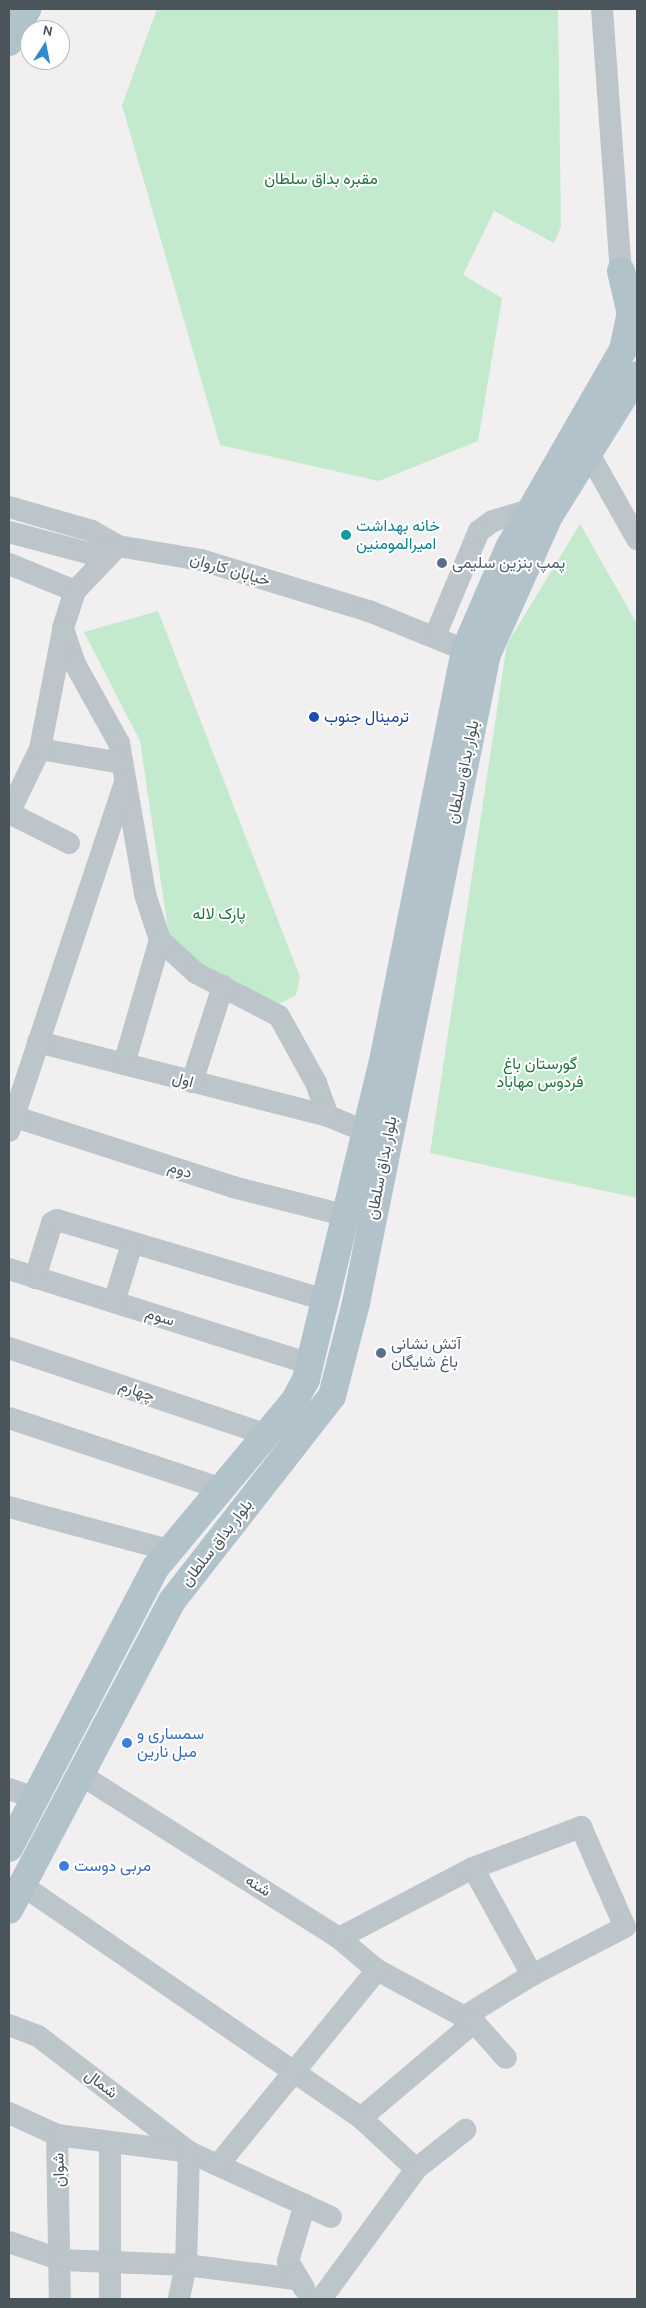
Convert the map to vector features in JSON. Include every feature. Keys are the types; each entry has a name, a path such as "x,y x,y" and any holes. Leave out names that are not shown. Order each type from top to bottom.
{"main road":[{"path":"9,42 27,9"},
{"name":"بلوار بداق سلطان","path":"9,1848 168,1550 302,1389 310,1364 368,1132 466,650 530,510 619,358 632,302"},
{"name":"بلوار بداق سلطان","path":"9,1910 183,1584 324,1410 338,1380 351,1325 487,654 527,558 588,452 637,375"},
{"path":"351,1325 339,1310 326,1300 333,1294 340,1299 353,1296 359,1286"}],"street":[{"path":"602,9 632,302"},
{"path":"588,452 637,539"},
{"path":"9,507 92,531 118,546"},
{"path":"435,636 479,532 493,521 530,510"},
{"path":"88,553 92,531"},
{"path":"9,532 88,553 118,546"},
{"path":"69,843 9,813 40,749 63,630 75,591 118,546"},
{"name":"خیابان کاروان","path":"118,546 202,560 369,611 466,650"},
{"path":"9,564 75,591"},
{"path":"63,630 75,664 119,743 123,774 146,894 160,940 196,973 279,1016 316,1083 328,1116"},
{"path":"40,749 123,774"},
{"path":"10,1121 38,1042 123,774"},
{"path":"124,1064 160,940"},
{"path":"192,1082 223,986"},
{"name":"اول","path":"38,1042 328,1116 368,1132"},
{"name":"دوم","path":"10,1121 233,1187 348,1216"},
{"path":"35,1278 54,1220 326,1300"},
{"path":"114,1302 132,1244"},
{"name":"سوم","path":"9,1269 310,1364"},
{"name":"چهارم","path":"9,1348 265,1434"},
{"path":"9,1418 220,1488"},
{"path":"9,1507 168,1550"},
{"name":"شنه","path":"81,1775 339,1938 377,1970 434,1998 469,2019 506,2058"},
{"path":"9,1789 35,1798"},
{"path":"339,1938 472,1868 581,1827 625,1927 532,1974 469,2019 361,2118"},
{"path":"472,1868 532,1974"},
{"path":"22,1886 294,2076 361,2118 416,2169"},
{"path":"218,2165 294,2076 377,1970"},
{"name":"شمال","path":"9,2025 38,2036 188,2152"},
{"name":"شوان","path":"9,2112 58,2134 62,2260 60,2299"},
{"path":"321,2299 416,2169 465,2130"},
{"path":"58,2134 110,2145 188,2152 331,2217"},
{"path":"110,2145 112,2263 110,2299"},
{"path":"179,2299 186,2266 188,2152"},
{"path":"305,2204 288,2262 295,2279 316,2299"},
{"path":"9,2242 62,2260 186,2266 295,2279"}],"green space":[{"name":"مقبره بداق سلطان","path":"157,9 558,9 561,227 554,243 494,211 463,275 502,298 478,441 379,481 220,445 122,105"},
{"name":"گورستان باغ فردوس مهاباد","path":"580,524 637,624 637,1198 430,1153 507,644"},
{"name":"پارک لاله","path":"158,611 300,977 296,995 279,1004 182,954 169,936 140,741 84,632"}],"place":[{"name":"خانه بهداشت امیرالمومنین","path":"346,535"},
{"name":"پمپ بنزین سلیمی","path":"442,563"},
{"name":"ترمینال جنوب","path":"314,717"},
{"name":"آتش نشانی باغ شایگان","path":"381,1353"},
{"name":"سمساری و مبل نارین","path":"127,1743"},
{"name":"مربی دوست","path":"64,1866"}]}
